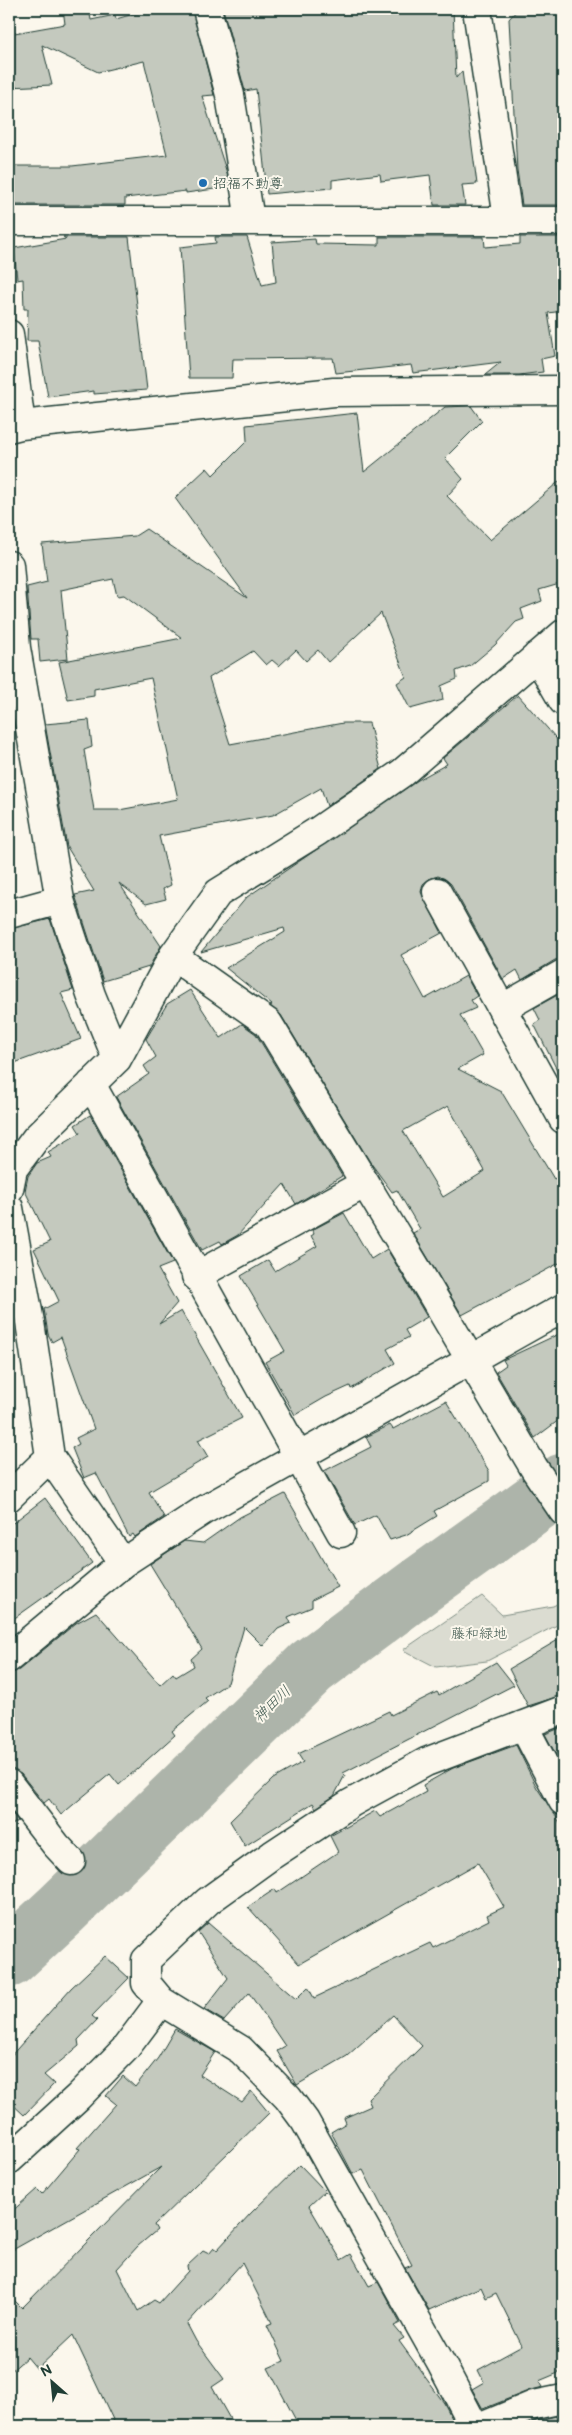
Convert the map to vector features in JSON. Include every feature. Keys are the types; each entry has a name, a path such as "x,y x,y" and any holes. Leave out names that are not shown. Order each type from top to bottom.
{"street":[{"path":"207,9 230,94 250,220"},
{"path":"477,9 508,220"},
{"path":"9,221 563,221"},
{"path":"9,334 15,426 334,392 563,390"},
{"path":"9,565 12,648 60,900 91,995 117,1059"},
{"path":"9,1189 13,1169 36,1138 117,1059 174,956 218,893 318,831 402,773 563,634"},
{"path":"537,656 563,701"},
{"path":"437,892 563,1119"},
{"path":"9,914 60,900"},
{"path":"174,956 268,1023 420,1274 469,1360 539,1475 563,1510"},
{"path":"502,1008 563,974"},
{"path":"91,1084 196,1276 341,1533"},
{"path":"196,1276 364,1184"},
{"path":"9,1208 30,1322 50,1458 123,1563"},
{"path":"9,1658 123,1563 204,1510 563,1308"},
{"path":"9,1497 50,1458"},
{"path":"474,2426 305,2120 288,2098 241,2050 161,2001 146,1983 146,1960 208,1902 272,1855 351,1803 426,1762 563,1710"},
{"path":"523,1725 563,1801"},
{"path":"9,1784 71,1862"},
{"path":"9,2160 78,2097 125,2049 161,2001"},
{"path":"484,2426 534,2405 563,2399"}],"green space":[{"name":"藤和緑地","path":"482,1596 502,1615 553,1606 563,1601 563,1622 487,1661 436,1667 403,1650"}],"building":[{"path":"63,9 89,9 91,20 115,15 116,19 151,9 192,9 214,95 202,96 227,173 229,187 125,198 125,205 16,205 9,201 9,166 72,166 167,155 144,61 98,72 42,45 52,85 9,87 9,34 65,24"},
{"path":"223,9 453,9 456,78 462,71 477,184 462,185 465,205 434,205 430,175 381,181 380,174 332,180 332,188 267,194 256,89 245,91"},
{"path":"518,9 563,9 563,205 522,205 517,170 509,19"},
{"path":"63,237 129,237 147,390 94,394 94,391 48,397 38,341 27,341 28,309 24,309 23,279 17,280 14,248 66,239"},
{"path":"215,237 247,237 262,285 276,282 272,242 315,239 316,244 379,245 379,237 484,237 485,247 520,244 520,237 563,237 563,311 548,313 555,356 541,359 543,372 519,375 485,375 501,362 413,373 411,365 336,373 333,358 233,359 232,378 189,378 180,247 216,243"},
{"path":"471,406 482,421 445,458 463,479 447,496 490,540 563,478 563,583 539,590 542,601 521,609 524,619 516,622 495,645 470,666 456,671 457,679 441,686 443,700 410,709 397,683 406,677 381,613 328,662 318,650 306,661 296,650 279,666 272,660 266,665 253,651 209,678 230,744 343,723 369,723 381,769 327,806 321,788 273,815 159,836 171,885 163,889 166,899 146,904 119,883 161,946 149,967 103,981 75,895 94,891 67,847 45,724 89,720 92,747 84,750 94,810 119,810 178,799 151,678 94,689 94,696 68,700 59,662 182,638 124,595 117,596 113,579 61,590 68,659 40,662 38,639 31,639 27,587 47,582 42,544 135,536 146,529 247,598 175,498 207,468 213,475 247,441 246,425 357,413 364,472 445,407"},
{"path":"518,695 563,746 563,958 555,960 522,980 517,970 503,979 451,884 438,876 429,879 423,884 421,892 442,933 401,955 425,999 466,976 477,996 471,1000 476,1008 460,1015 483,1055 458,1069 501,1091 554,1179 563,1174 563,1261 462,1315 413,1233 420,1229 397,1190 392,1192 370,1162 281,1015 270,1006 272,1005 226,968 285,932 284,928 201,952 247,897 418,780 447,764 443,758","holes":["448,1106 485,1171 443,1197 403,1131"]},
{"path":"50,919 73,990 61,993 81,1039 9,1065 9,929"},
{"path":"190,990 221,1038 242,1024 256,1034 342,1176 296,1204 284,1184 238,1235 222,1244 220,1241 202,1250 116,1097 149,1074 144,1066 156,1057 146,1039 167,1004"},
{"path":"563,992 563,1082 534,1024 540,1020 534,1008"},
{"path":"90,1115 173,1263 158,1269 177,1303 159,1324 181,1311 242,1418 198,1440 208,1457 149,1492 164,1517 135,1537 133,1534 129,1537 96,1473 84,1478 72,1448 79,1444 76,1438 94,1429 61,1337 52,1342 48,1334 44,1309 59,1301 34,1249 50,1242 25,1191 28,1176 37,1163 51,1157 48,1152 80,1133 75,1125"},
{"path":"344,1213 371,1259 387,1249 427,1317 405,1330 409,1337 387,1349 395,1363 351,1389 350,1386 326,1397 295,1415 265,1362 285,1351 241,1276 268,1260 275,1271 317,1246 311,1236 314,1234 312,1230"},
{"path":"563,1332 563,1417 535,1438 496,1372 506,1365 503,1360"},
{"path":"446,1401 489,1471 489,1481 434,1511 437,1516 406,1535 390,1540 376,1515 355,1525 324,1471 371,1447 366,1437 390,1425 393,1429"},
{"path":"285,1494 338,1587 312,1600 312,1607 288,1617 291,1623 278,1629 263,1646 244,1627 228,1683 205,1698 208,1701 172,1731 175,1735 119,1785 110,1774 61,1815 49,1799 44,1803 21,1774 9,1769 9,1673 19,1670 76,1623 96,1612 160,1685 173,1673 176,1677 194,1666 191,1659 202,1649 150,1564 184,1541 203,1543 240,1517"},
{"path":"45,1498 92,1563 9,1622 9,1526"},
{"path":"563,1637 563,1695 528,1706 509,1669"},
{"path":"496,1662 514,1685 343,1773 345,1775 334,1796 316,1808 313,1803 245,1846 230,1821 273,1779 303,1762 298,1754 389,1711 391,1715 437,1692 439,1695"},
{"path":"563,1727 563,1768 545,1734"},
{"path":"516,1745 537,1788 563,1827 563,2371 539,2381 543,2387 483,2409 472,2389 484,2382 478,2370 522,2346 496,2293 486,2298 481,2287 429,2310 405,2268 412,2265 363,2170 353,2174 331,2132 346,2123 344,2118 371,2106 368,2099 422,2046 393,2015 347,2056 297,2085 277,2051 285,2046 249,1993 224,2021 204,2009 228,1978 198,1932 208,1923 296,1999 308,1987 314,1998 430,1943 433,1948 489,1920 487,1915 504,1907 478,1863 299,1964 248,1907 275,1889 277,1893 338,1852 330,1836 375,1811 380,1817 426,1792 423,1785 453,1768"},
{"path":"9,1809 18,1821 9,1827"},
{"path":"105,1956 129,1978 92,2016 97,2020 78,2040 79,2046 44,2075 54,2084 24,2115 9,2101 9,2058 71,1988"},
{"path":"175,2029 215,2052 200,2075 242,2102 251,2091 269,2113 154,2225 157,2230 138,2246 117,2269 138,2311 154,2300 159,2303 188,2271 187,2266 203,2251 209,2254 214,2248 217,2250 251,2213 300,2165 325,2191 309,2206 341,2260 351,2254 369,2286 378,2282 400,2323 394,2326 404,2338 399,2341 444,2403 456,2426 299,2426 268,2368 284,2361 267,2325 272,2323 242,2263 187,2324 196,2341 224,2379 212,2387 234,2426 116,2426 73,2335 37,2369 27,2357 9,2373 9,2295 22,2308 161,2167 9,2252 9,2214 37,2189 42,2194 80,2149 77,2148 116,2104 106,2096 123,2076 135,2087 158,2058"},
{"path":"556,2416 561,2426 524,2426 539,2420"}],"waterway":[{"name":"神田川","path":"9,1958 311,1667 563,1483"}],"place":[{"name":"招福不動尊","path":"203,183"}]}
